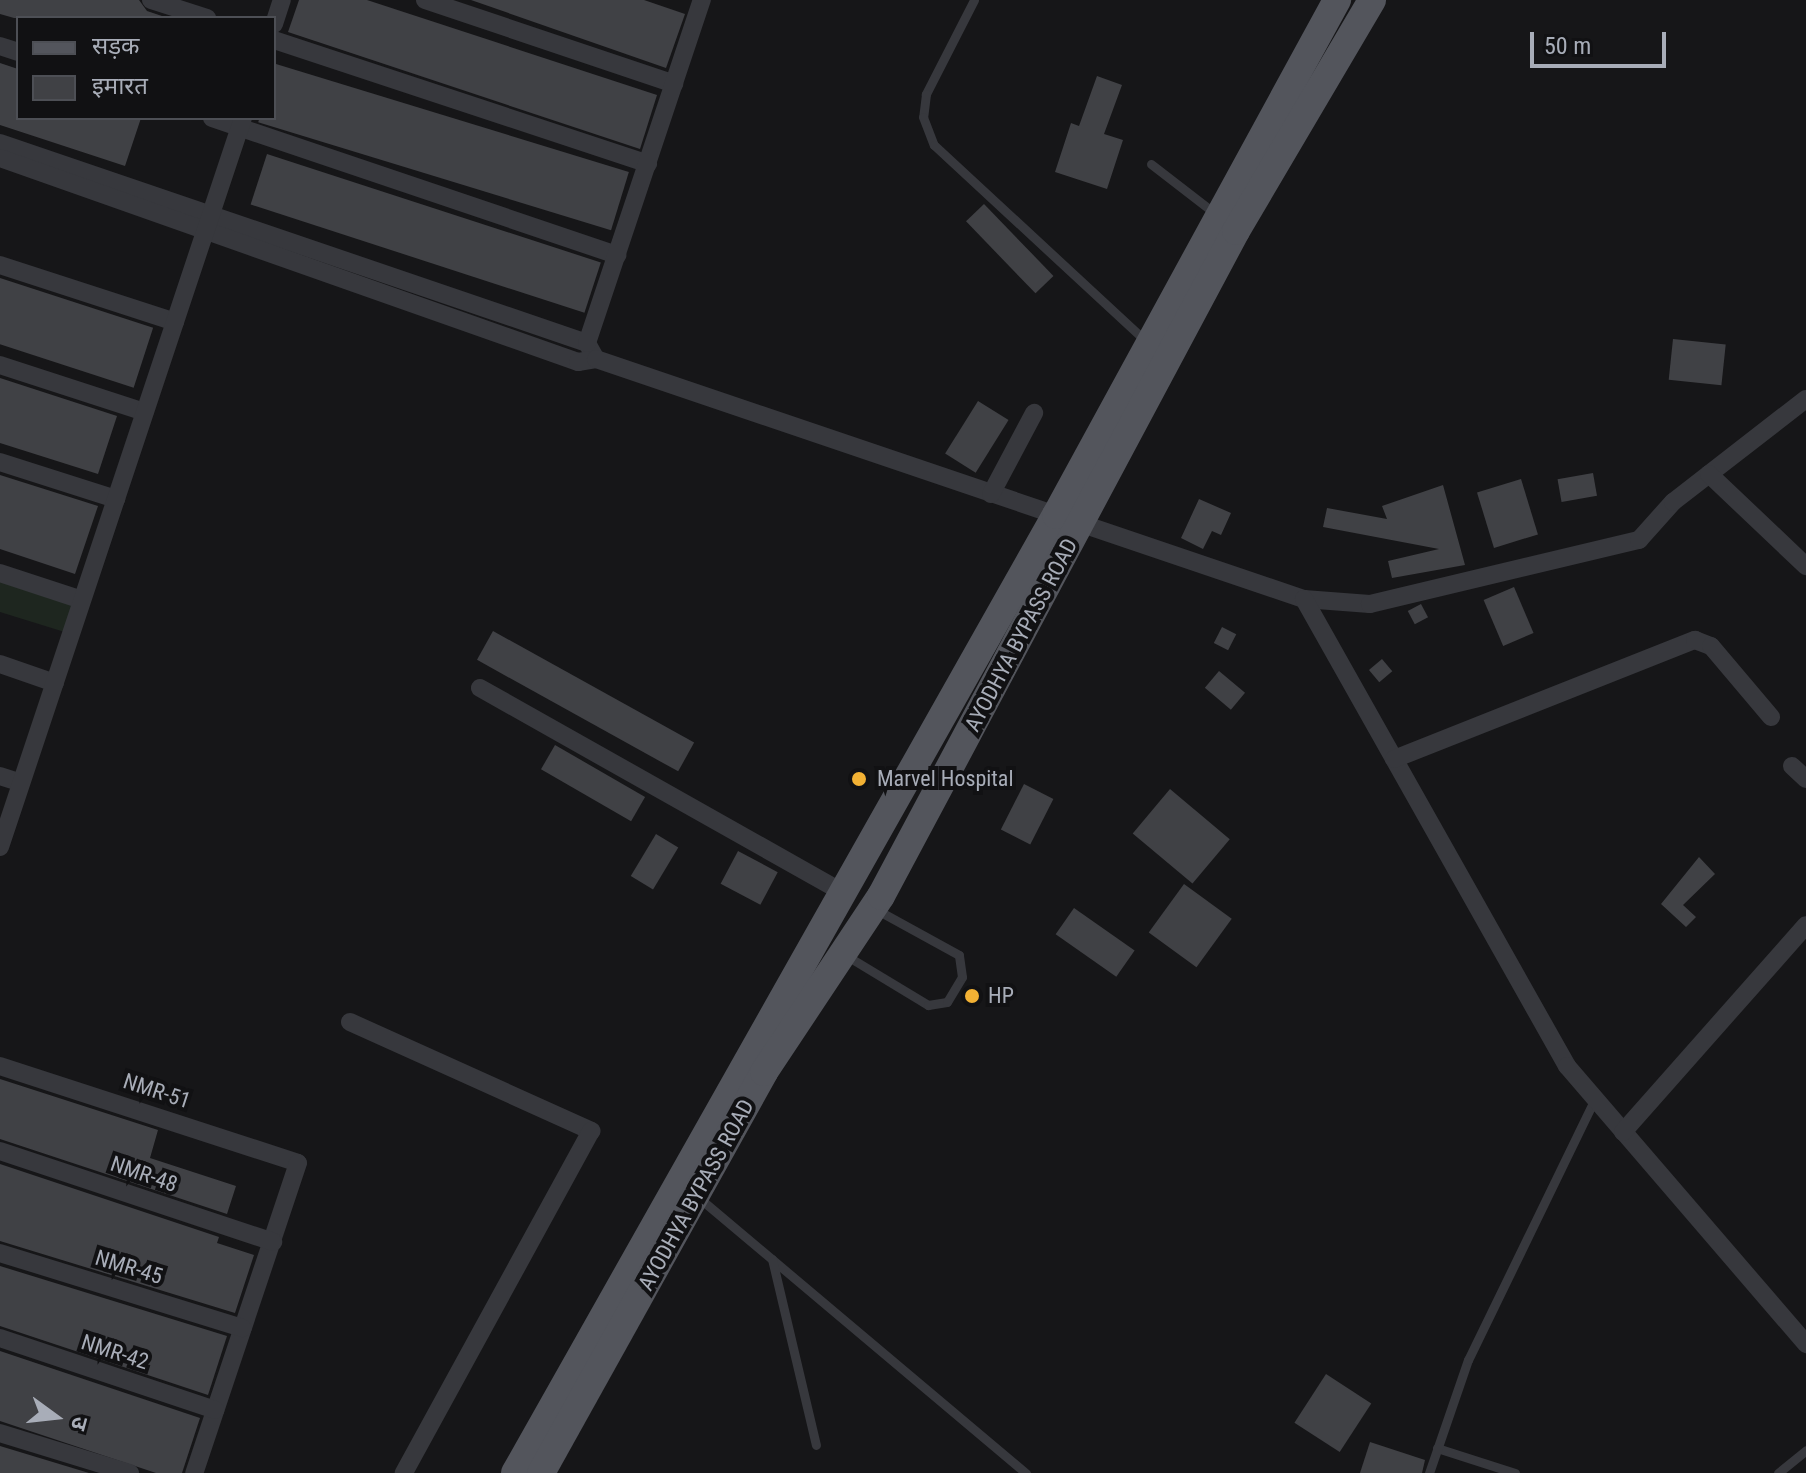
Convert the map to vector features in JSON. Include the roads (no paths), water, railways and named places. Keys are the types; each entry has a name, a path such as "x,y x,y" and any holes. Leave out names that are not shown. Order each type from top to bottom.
{"main road":[{"name":"AYODHYA BYPASS ROAD","path":"541,1473 764,1072 846,956 874,908 1067,520 1148,342 1220,217 1283,92 1337,0"},
{"name":"AYODHYA BYPASS ROAD","path":"515,1473 841,891 1067,520 1301,115 1372,0"},
{"path":"841,891 874,908"},
{"path":"815,938 846,956"}],"street":[{"path":"151,0 201,16"},
{"path":"425,0 674,84"},
{"path":"0,143 578,362 591,351 617,255 698,1"},
{"path":"276,41 648,164"},
{"path":"0,847 241,123 617,255"},
{"path":"0,158 207,223"},
{"path":"0,265 175,322"},
{"path":"591,351 991,494 1304,599 1370,604 1639,540 1673,502 1805,403"},
{"path":"0,365 145,412"},
{"path":"991,494 1034,413"},
{"path":"0,462 116,499"},
{"path":"1709,474 1806,566"},
{"path":"0,573 82,600"},
{"path":"1304,599 1567,1066 1806,1344"},
{"path":"1394,759 1695,640 1711,646 1771,717"},
{"path":"0,664 55,683"},
{"path":"480,688 841,891"},
{"path":"1792,766 1806,779"},
{"path":"0,776 21,783"},
{"path":"1623,1132 1806,925"},
{"path":"350,1022 591,1131 404,1473"},
{"name":"NMR-51","path":"0,1066 298,1163 273,1242"},
{"name":"NMR-48","path":"0,1151 273,1242"},
{"path":"194,1473 273,1242"},
{"name":"NMR-45","path":"0,1253 243,1328"},
{"name":"NMR-42","path":"0,1338 215,1410"},
{"path":"0,1433 130,1473"}],"lane":[{"path":"974,0 926,94 923,117 934,145 1148,342"},
{"path":"1151,164 1220,217"},
{"path":"846,956 928,1005 947,1002 962,977 959,955 874,908"},
{"path":"1429,1473 1468,1360 1595,1099"},
{"path":"696,1195 1026,1473"},
{"path":"772,1259 816,1445"},
{"path":"1437,1448 1515,1473"},
{"path":"1778,1473 1806,1450"}],"place":[{"name":"Marvel Hospital","path":"859,779"},
{"name":"HP","path":"972,996"}]}
